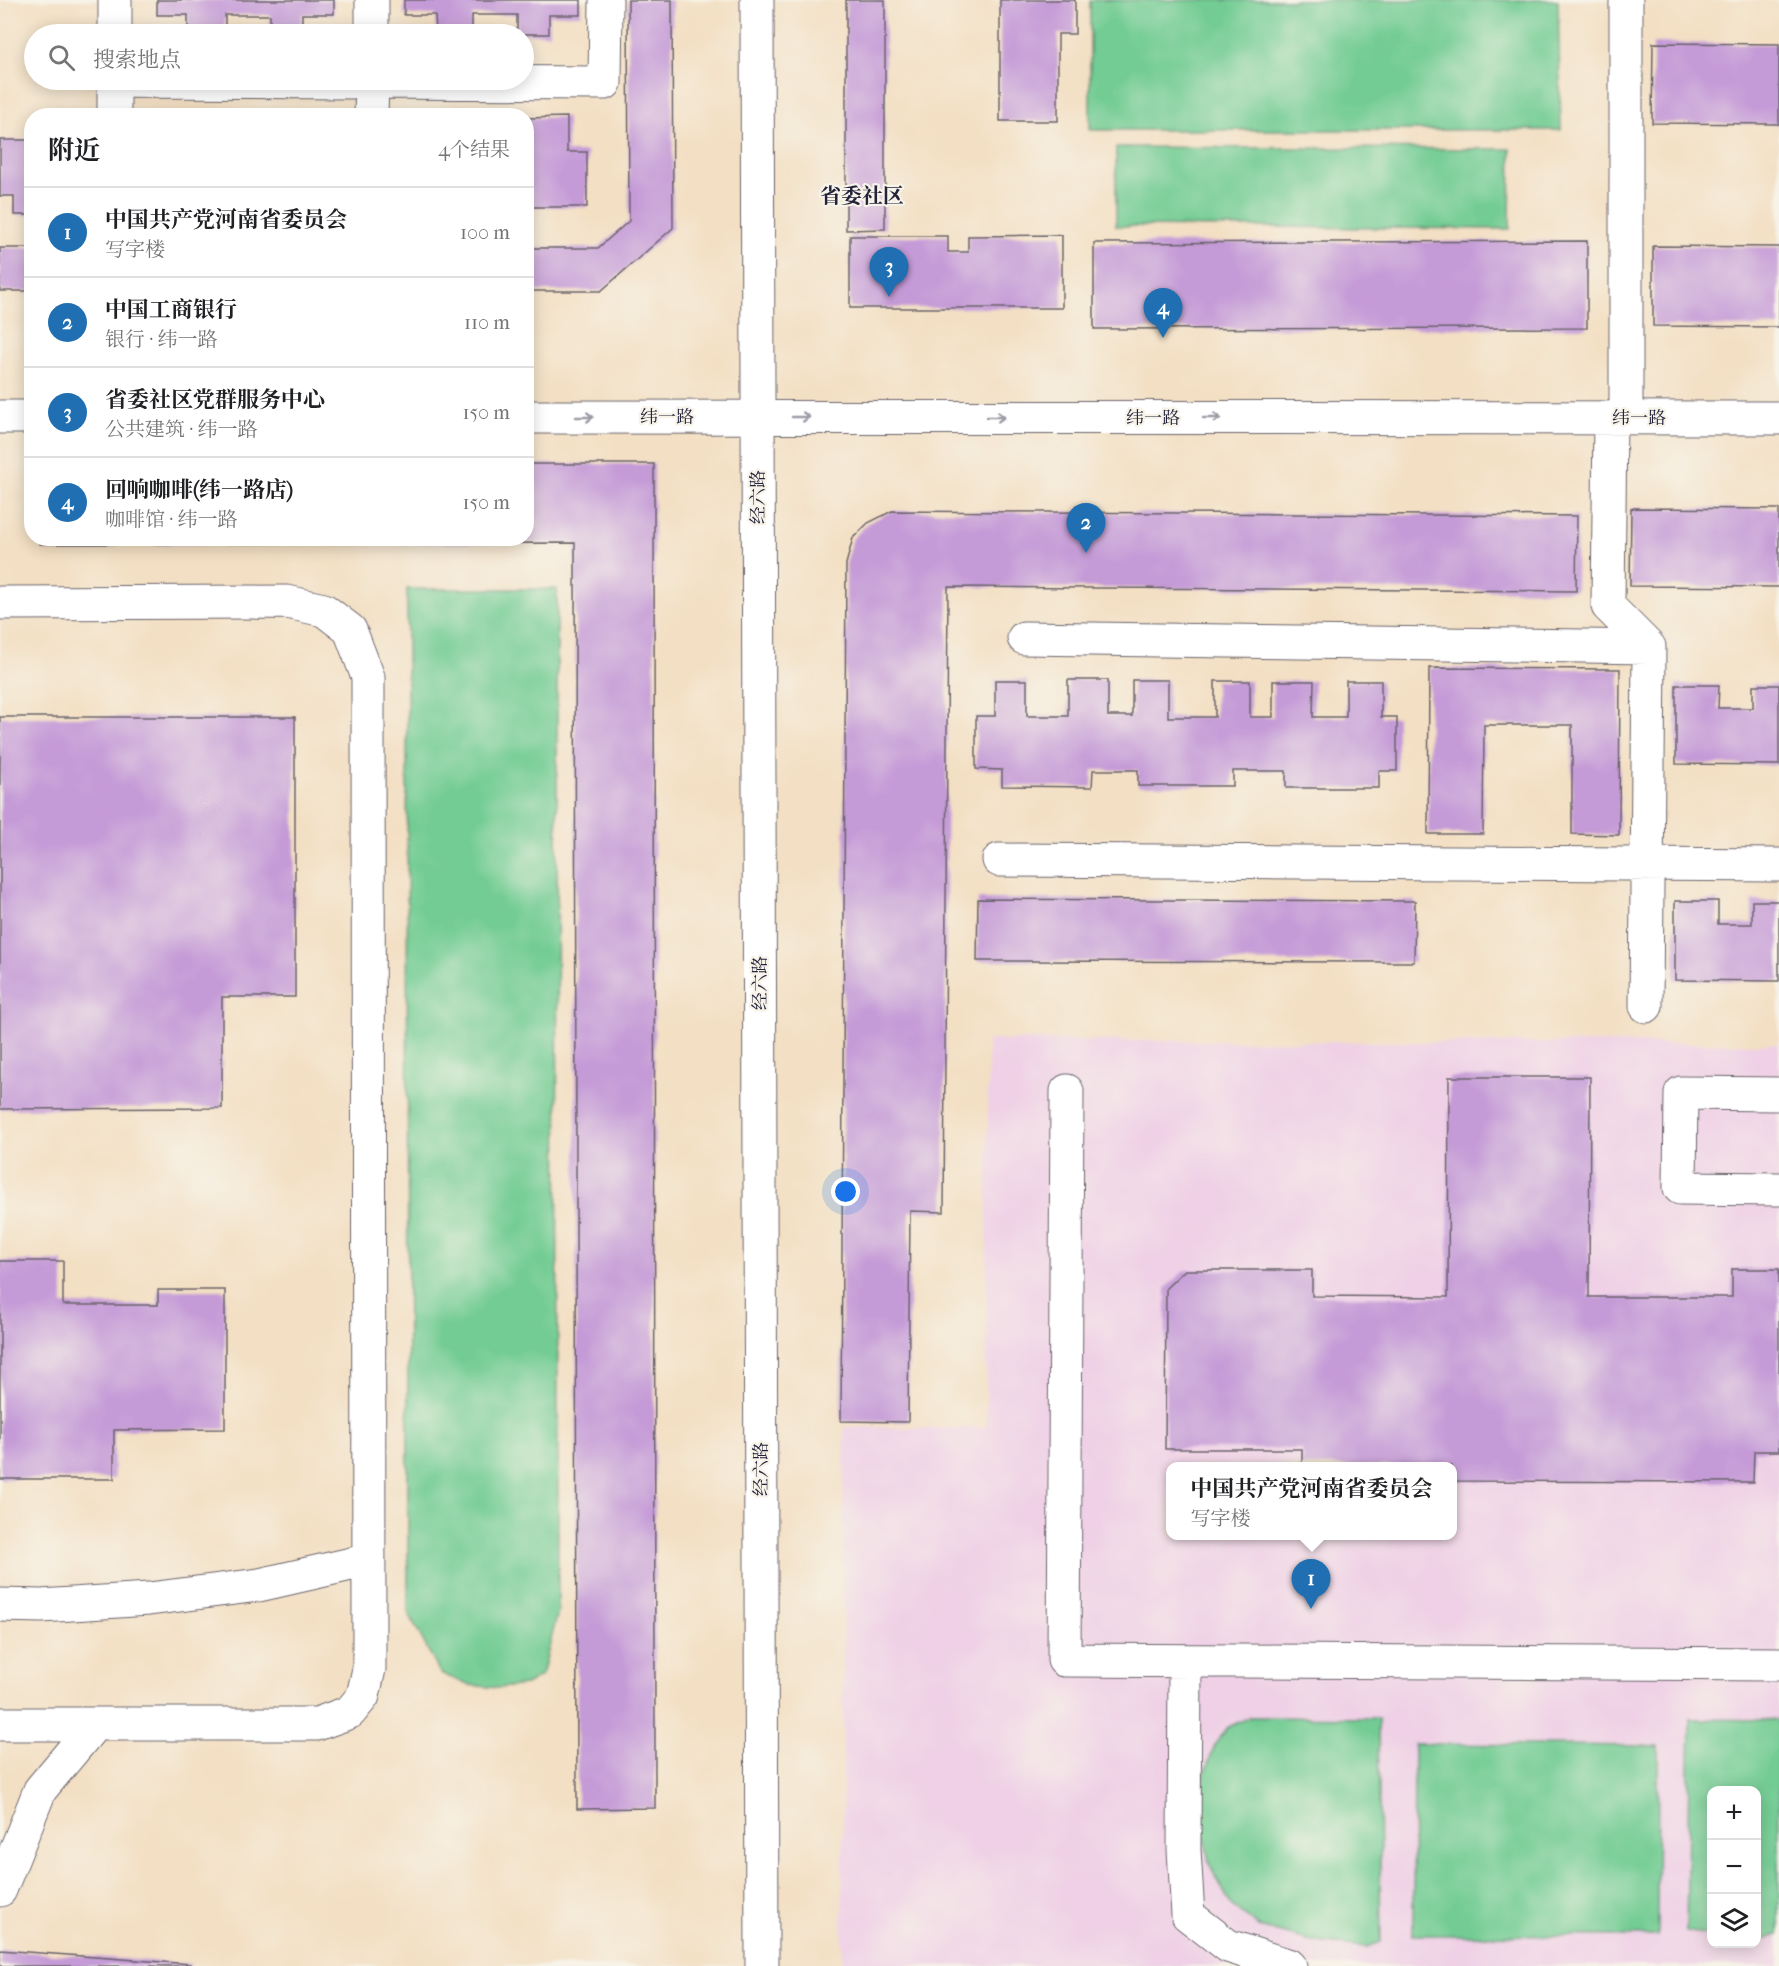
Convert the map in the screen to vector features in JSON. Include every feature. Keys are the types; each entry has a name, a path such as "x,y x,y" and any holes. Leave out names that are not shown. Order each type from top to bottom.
{"street":[{"path":"115,0 115,24"},
{"path":"372,0 372,24"},
{"path":"534,82 606,83 606,0"},
{"name":"经六路","path":"757,0 762,1966"},
{"path":"1626,0 1618,418 1608,606 1649,647 1646,1006"},
{"path":"114,90 114,108"},
{"path":"371,108 372,90"},
{"path":"0,417 24,417"},
{"name":"纬一路","path":"534,417 1779,418"},
{"path":"0,603 287,602 324,610 350,630 368,677 369,1560 369,1669 363,1696 350,1712 317,1724 0,1724"},
{"path":"1024,638 1649,647"},
{"path":"999,860 1779,865"},
{"path":"1067,1091 1064,1660 1779,1664"},
{"path":"1779,1094 1681,1093 1680,1176 1680,1188 1779,1189"},
{"path":"0,1605 41,1606 149,1599 259,1585 369,1560"},
{"path":"1185,1661 1184,1850 1188,1915 1228,1946 1290,1966"},
{"path":"0,1890 40,1790 95,1724"}],"shaded area":[{"path":"988,1040 1779,1044 1779,1966 842,1966 844,1427 986,1428"}],"green space":[{"path":"1090,0 1558,0 1561,130 1090,130"},
{"path":"1116,147 1511,149 1510,229 1116,226"},
{"path":"407,589 557,589 558,1612 542,1675 526,1685 499,1688 468,1685 440,1673 408,1612"},
{"path":"1250,1717 1378,1718 1381,1942 1367,1947 1315,1942 1259,1927 1231,1905 1209,1863 1203,1827 1201,1784 1215,1744 1228,1727"},
{"path":"1690,1719 1779,1720 1779,1935 1761,1939 1761,1786 1707,1786 1707,1935 1686,1931"},
{"path":"1414,1744 1658,1746 1657,1936 1413,1935"}],"building":[{"path":"157,0 334,0 334,14 302,14 302,24 270,24 270,15 225,15 225,24 188,24 188,15 157,15"},
{"path":"404,0 581,0 581,15 549,15 549,34 534,34 534,24 517,24 517,15 472,15 472,24 435,24 435,15 404,15"},
{"path":"628,0 672,0 673,228 601,291 534,291 534,248 598,248 629,221"},
{"path":"846,0 885,0 885,229 846,230"},
{"path":"1000,0 1075,0 1075,34 1058,34 1058,121 1000,121"},
{"path":"1653,43 1779,44 1779,124 1652,123"},
{"path":"567,117 567,152 587,152 587,207 534,207 534,118"},
{"path":"0,140 24,140 24,215 14,215 14,196 0,196"},
{"path":"1062,235 1062,308 850,308 850,236 948,236 948,252 968,252 968,236"},
{"path":"1587,241 1587,328 1094,329 1094,243"},
{"path":"1653,246 1779,247 1779,327 1653,326"},
{"path":"0,248 24,248 24,291 0,291"},
{"path":"534,464 654,464 655,1808 577,1809 575,543 534,543"},
{"path":"1631,508 1779,509 1779,587 1630,586"},
{"path":"892,511 1577,516 1576,591 948,587 944,1212 910,1211 908,1422 841,1421 846,564 853,538 868,523"},
{"path":"1429,668 1620,669 1619,835 1572,834 1572,725 1484,725 1483,834 1428,834"},
{"path":"995,680 1027,680 1027,716 1068,716 1068,680 1108,680 1108,716 1132,716 1132,680 1168,680 1168,717 1215,717 1215,681 1250,681 1250,717 1273,717 1273,681 1314,681 1313,717 1346,717 1346,681 1381,681 1381,717 1397,717 1397,771 1379,771 1379,788 1286,788 1286,771 1233,771 1233,786 1138,786 1138,770 1093,770 1092,787 1002,786 1002,770 976,769 976,716 995,716"},
{"path":"1676,685 1719,685 1718,708 1753,708 1753,685 1779,685 1779,765 1676,764"},
{"path":"0,717 295,717 295,997 222,997 222,1108 0,1109"},
{"path":"978,899 1415,901 1414,962 977,961"},
{"path":"1675,901 1718,901 1718,924 1752,924 1752,901 1779,901 1779,981 1675,980"},
{"path":"1449,1077 1590,1077 1589,1297 1732,1297 1732,1269 1779,1269 1779,1451 1754,1451 1753,1482 1457,1481 1457,1462 1302,1462 1302,1449 1165,1449 1166,1288 1185,1270 1312,1270 1312,1296 1448,1297"},
{"path":"0,1261 63,1261 63,1305 158,1305 158,1290 225,1290 225,1429 114,1430 114,1479 0,1479"},
{"path":"0,1950 190,1964 190,1966 0,1966"}],"place":[{"name":"省委社区党群服务中心","path":"889,297"},
{"name":"回响咖啡(纬一路店)","path":"1163,338"},
{"name":"中国工商银行","path":"1086,553"},
{"name":"中国共产党河南省委员会","path":"1311,1609"}],"district":[{"name":"省委社区","path":"862,196"}]}
